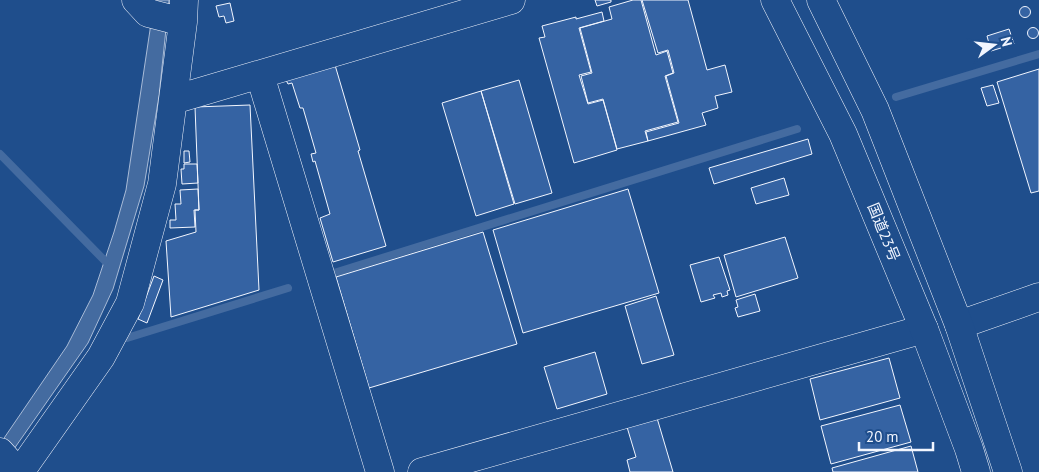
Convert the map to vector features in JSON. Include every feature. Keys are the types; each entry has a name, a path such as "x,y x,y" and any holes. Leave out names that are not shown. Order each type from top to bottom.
{"main road":[{"path":"173,100 510,0"},
{"name":"国道23号","path":"775,0 843,134 924,329 976,472"},
{"path":"822,0 875,110 959,325 1008,472"},
{"path":"0,452 19,472 101,357 130,303 162,184 184,11 142,7"},
{"path":"260,75 380,472"},
{"path":"959,325 1039,297"},
{"path":"422,472 924,329"}],"water":[{"path":"152,0 169,0 159,96 144,186 113,289 88,343 0,469 0,444 67,346 93,295 114,232 126,190 150,30"}],"building":[{"path":"595,0 611,0 611,2 597,6"},
{"path":"633,0 641,0 656,55 667,51 673,73 665,76 678,122 645,131 648,141 617,149 603,99 588,103 581,76 592,73 580,28 612,19 609,7"},
{"path":"642,0 688,0 707,70 725,65 732,92 715,96 718,108 702,113 706,125 648,141 646,132 679,123 666,76 674,73 668,50 658,53"},
{"path":"230,3 234,21 226,23 224,16 219,17 216,6"},
{"path":"1025,6 1031,12 1025,18 1019,12"},
{"path":"602,12 604,21 579,28 591,72 579,75 588,104 603,100 617,150 574,163 539,38 545,37 542,26"},
{"path":"1031,28 1035,28 1038,33 1037,37 1031,38 1028,35 1028,31"},
{"path":"1009,29 1014,44 991,51 987,36"},
{"path":"335,65 386,246 333,262 320,218 330,214 315,161 313,162 311,154 316,153 303,108 300,108 292,83 288,84 286,80"},
{"path":"1039,69 1039,191 1031,193 997,82"},
{"path":"519,80 552,193 515,204 481,91"},
{"path":"993,85 999,103 987,106 981,88"},
{"path":"481,91 514,204 476,216 442,103"},
{"path":"250,105 259,290 171,317 166,241 196,232 195,210 199,210 195,107"},
{"path":"808,139 812,154 714,184 709,168"},
{"path":"184,151 189,151 190,162 184,163"},
{"path":"184,164 197,164 198,183 182,184 181,169 184,169"},
{"path":"784,178 789,195 756,204 751,188"},
{"path":"198,189 199,210 194,210 195,227 170,228 170,220 176,220 175,204 181,204 180,190"},
{"path":"628,189 659,293 523,333 493,230"},
{"path":"483,232 517,344 369,388 336,277"},
{"path":"785,237 798,278 736,297 724,255"},
{"path":"719,257 730,290 727,291 728,295 722,297 721,293 713,295 715,298 701,302 690,265"},
{"path":"154,276 163,280 147,323 138,319"},
{"path":"755,294 760,311 738,317 735,308 738,307 736,300"},
{"path":"656,296 674,355 642,364 625,306"},
{"path":"595,352 607,394 557,409 544,367"},
{"path":"889,358 900,398 820,420 810,379"},
{"path":"900,405 911,442 831,464 821,426"},
{"path":"657,418 673,472 630,472 627,460 636,457 627,427"},
{"path":"911,446 918,472 833,472 832,468"}],"waterway":[{"path":"896,97 1039,54"},
{"path":"334,273 797,129"},
{"path":"0,154 105,261"},
{"path":"127,338 288,288"}]}
